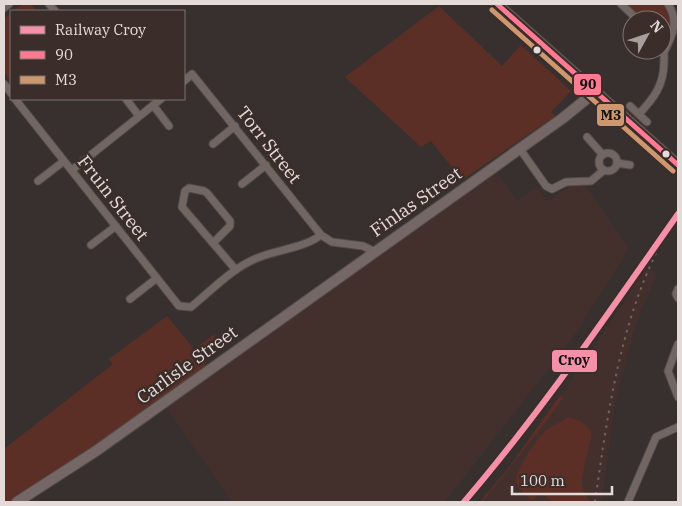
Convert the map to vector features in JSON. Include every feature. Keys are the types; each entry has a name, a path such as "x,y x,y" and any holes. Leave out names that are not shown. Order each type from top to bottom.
{"street":[{"path":"4,8 9,4"},
{"path":"499,4 678,165"},
{"path":"672,12 675,24 672,35"},
{"path":"639,114 652,100 663,80 663,60"},
{"name":"Torr Street","path":"185,80 192,74 322,235"},
{"name":"Finlas Street","path":"322,235 332,242 363,246 375,252 564,118 595,92"},
{"name":"Fruin Street","path":"17,100 179,306 191,307 236,270"},
{"path":"127,100 140,116"},
{"path":"72,170 160,100"},
{"path":"153,105 169,126"},
{"path":"630,106 647,122"},
{"path":"213,144 235,126"},
{"path":"587,138 603,155"},
{"path":"520,149 546,186 552,189 566,182 591,181 604,170 613,170 617,163"},
{"path":"604,170 599,163 603,155 608,153 614,155 617,163"},
{"path":"38,181 64,160"},
{"path":"617,163 630,165"},
{"path":"242,184 266,165"},
{"path":"213,243 230,226 230,221 204,190 189,188 185,191 182,207 207,239 213,243 236,270 259,257 314,241 322,235"},
{"path":"91,245 116,226"},
{"name":"Carlisle Street","path":"17,502 96,451 375,252"},
{"path":"130,299 157,278"},
{"path":"678,289 676,294 678,298"},
{"path":"678,344 676,357 668,371 678,397"},
{"path":"628,502 656,437 678,427"}],"shaded area":[{"path":"23,4 31,4 36,10 14,10"},
{"path":"629,4 664,5 667,10 633,10"},
{"path":"439,6 502,66 521,45 571,91 551,112 555,116 462,180 431,141 421,147 345,77"},
{"path":"10,14 10,81 4,72 4,19"},
{"path":"497,172 517,201 537,187 547,201 570,186 586,186 629,249 576,333 470,470 444,502 232,502 163,403 419,221"},
{"path":"648,266 657,274 636,324 614,409 602,502 480,502 512,463 567,386"},
{"path":"167,316 194,349 216,333 202,374 17,502 4,502 4,449 113,364 109,359"},
{"path":"560,395 563,398 545,423 482,502 480,502 512,463"},
{"path":"569,417 582,422 591,431 582,477 582,488 590,502 552,502 541,492 531,500 518,486 516,477 527,455 545,431"}],"railway":[{"path":"595,502 613,390 631,317 659,247 678,214"}],"rail line":[{"name":"Croy","path":"464,502 548,397 678,214"}],"transit line":[{"name":"90","path":"497,4 678,165"},
{"name":"M3","path":"492,10 673,171"}]}
